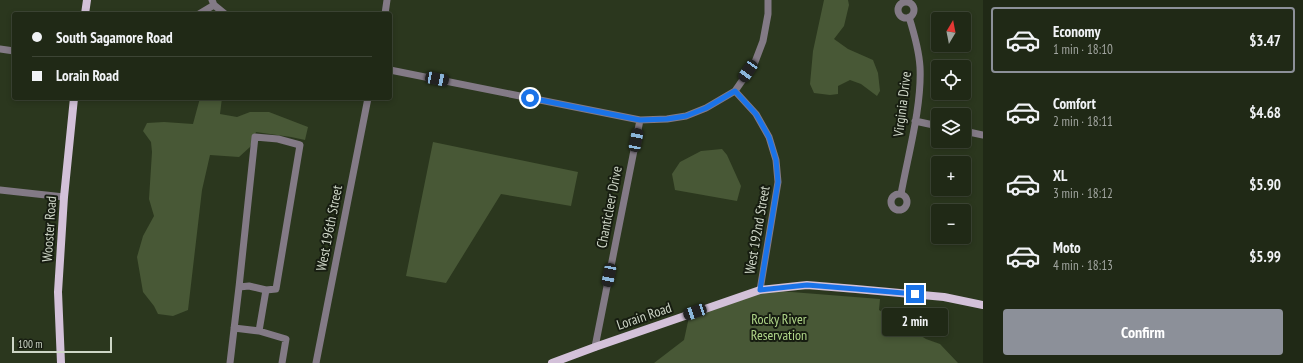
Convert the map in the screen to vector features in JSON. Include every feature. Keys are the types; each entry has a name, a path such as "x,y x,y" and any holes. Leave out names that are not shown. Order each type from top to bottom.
{"main road":[{"path":"85,12 87,0"},
{"name":"Wooster Road","path":"61,363 58,292 64,197 74,100"},
{"name":"Lorain Road","path":"552,363 760,290 807,285 944,297 983,305"}],"street":[{"path":"385,12 387,0"},
{"path":"392,70 640,120 667,119 686,116 706,108 735,91 755,62 763,41 768,14 768,0"},
{"path":"201,12 213,2 223,12"},
{"name":"Virginia Drive","path":"901,194 920,90 918,46 909,17"},
{"path":"0,49 12,52"},
{"name":"West 192nd Street","path":"735,91 756,114 769,137 776,160 778,182 760,290"},
{"name":"West 196th Street","path":"316,363 368,100"},
{"name":"Chanticleer Drive","path":"595,347 640,120"},
{"path":"915,121 931,124"},
{"path":"971,132 983,135"},
{"path":"230,363 238,287 255,137 278,139 300,145 276,289 266,290 249,286 238,287"},
{"path":"0,190 64,197"},
{"path":"259,332 266,290"},
{"path":"234,328 259,332 286,339 282,363"}],"green space":[{"path":"824,0 848,0 849,5 844,26 834,39 848,49 873,60 878,73 880,91 877,96 861,84 850,80 838,86 838,94 830,95 814,93 810,84 813,51"},
{"path":"199,100 222,100 220,114 237,117 250,112 269,112 308,127 305,140 256,132 250,147 239,157 210,155 202,190 188,310 173,316 158,314 154,306 143,292 137,257 143,236 154,216 149,199 152,152 151,142 143,131 147,123 164,122 193,124"},
{"path":"433,142 578,172 571,206 501,194 446,283 406,276"},
{"path":"722,149 727,155 741,186 737,201 675,190 672,174 680,162 701,151"},
{"name":"Rocky River Reservation","path":"766,290 880,299 879,310 926,339 940,344 958,363 654,363 684,340 689,317"}],"route":[{"path":"530,98 640,120 667,119 686,116 706,108 735,91 756,114 769,137 776,160 778,182 760,290 807,285 915,294"}]}
